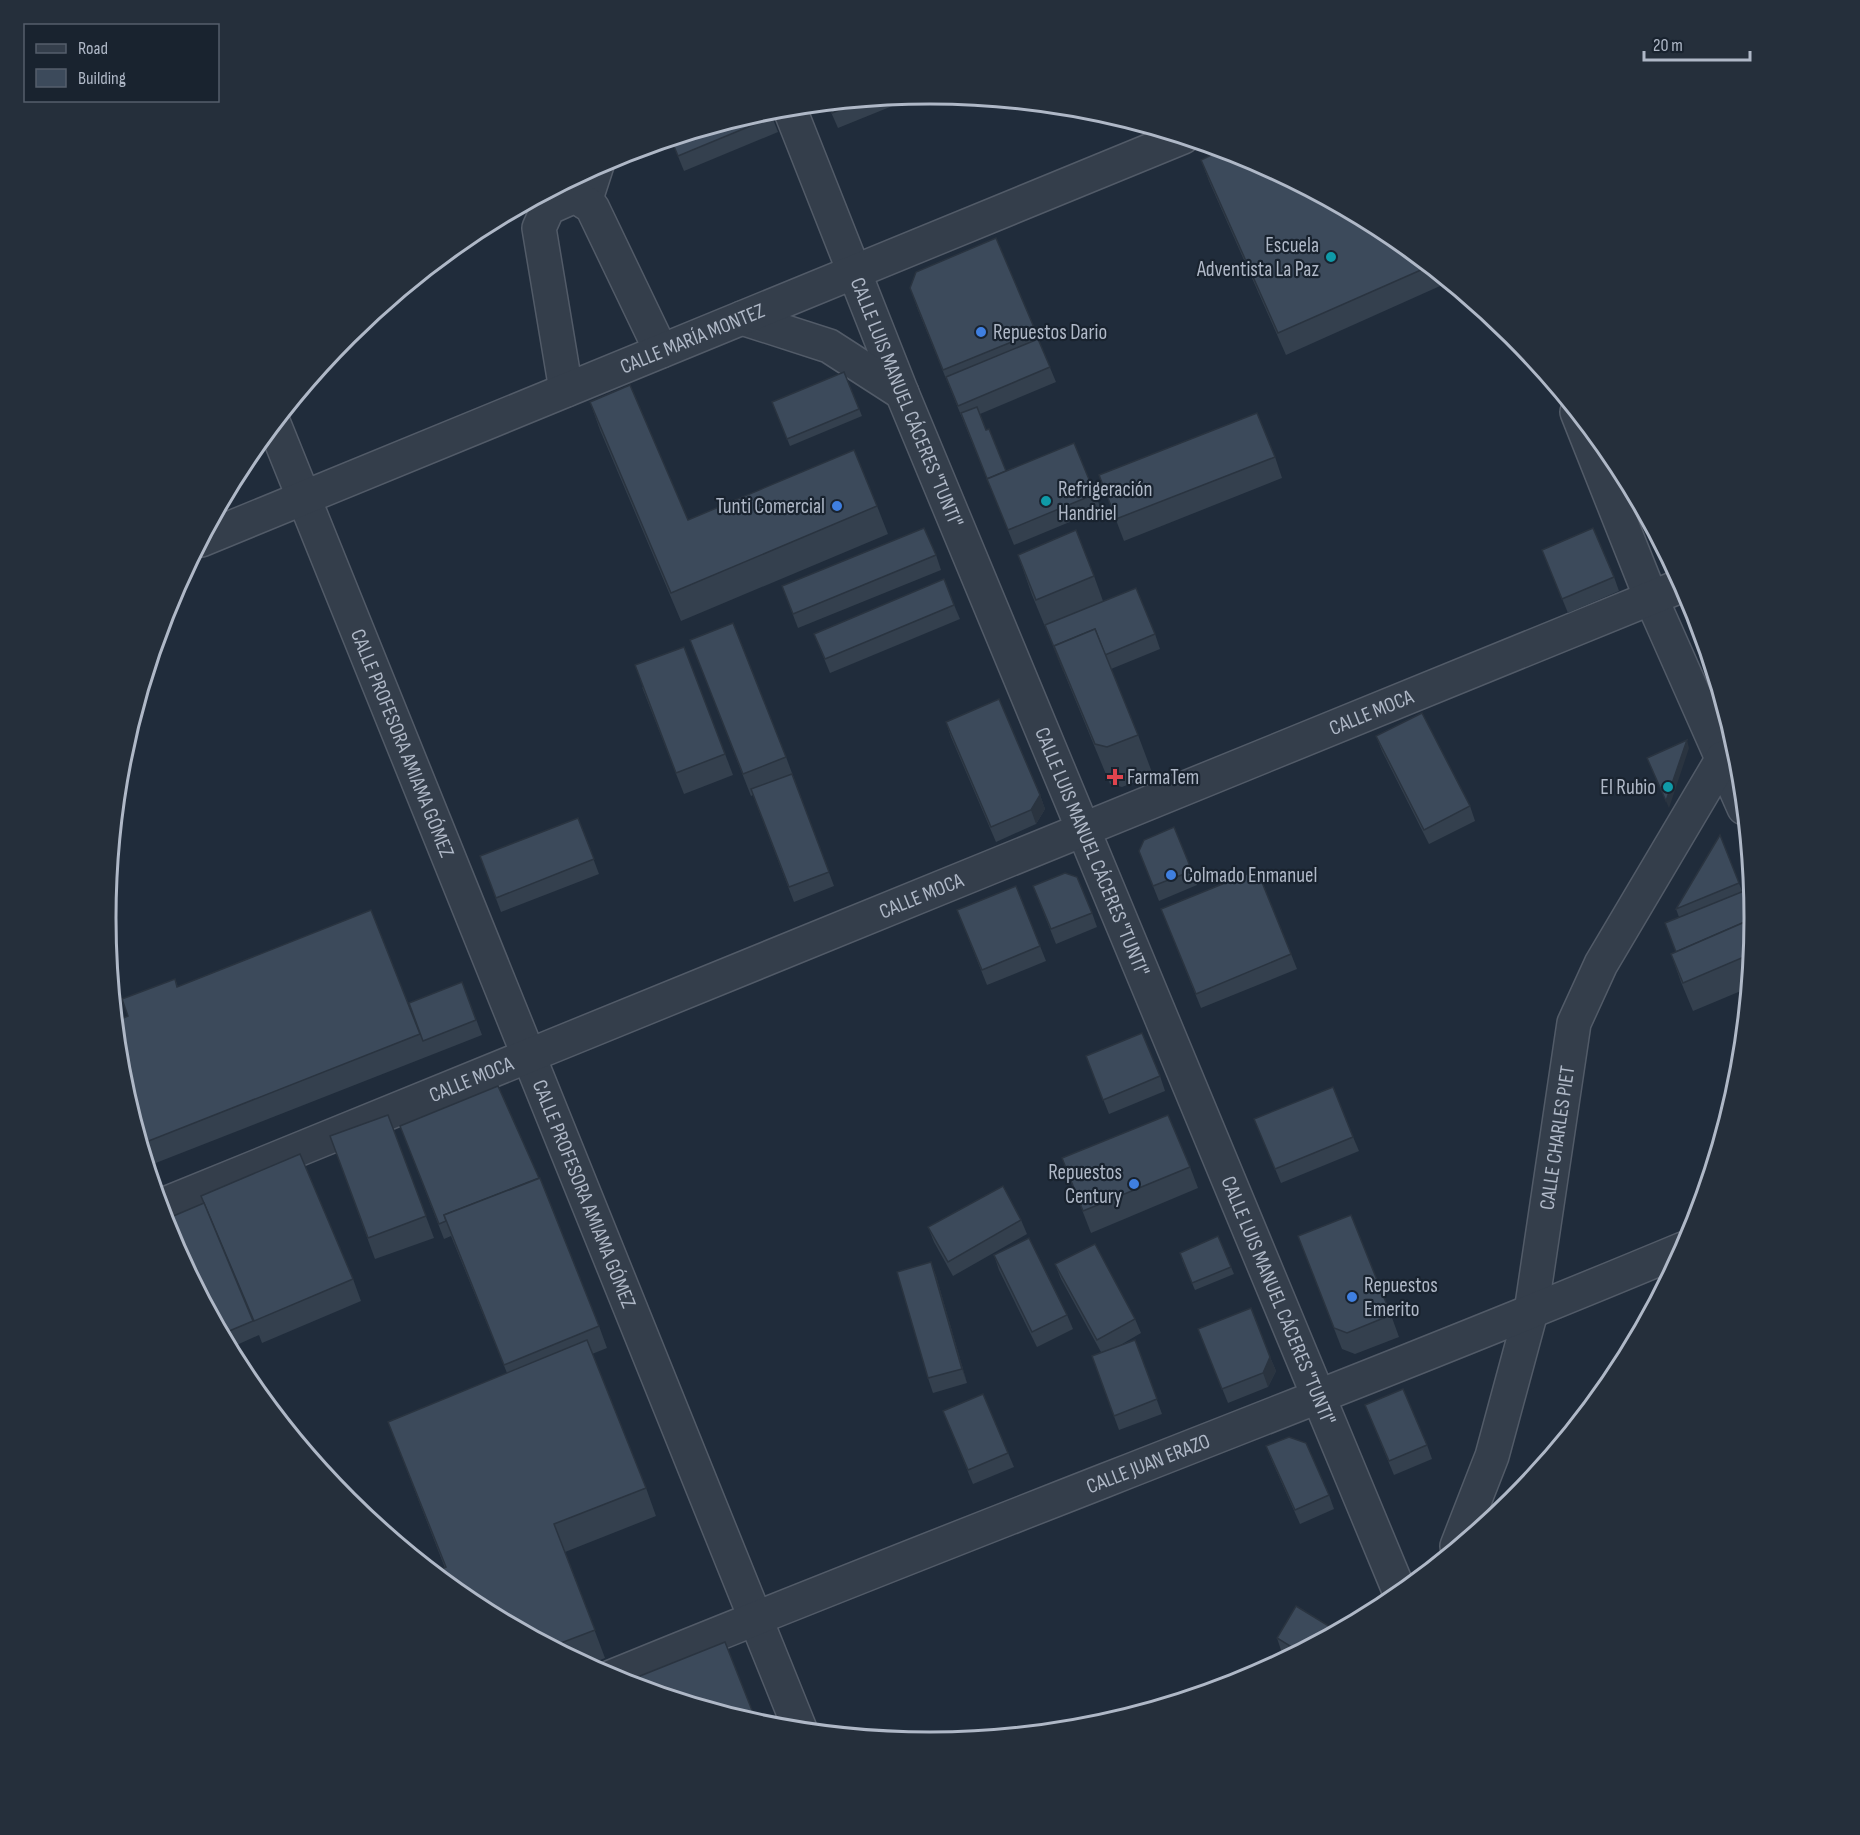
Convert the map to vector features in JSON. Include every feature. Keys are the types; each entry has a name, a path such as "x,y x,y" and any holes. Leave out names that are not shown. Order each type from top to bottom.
{"street":[{"name":"CALLE LUIS MANUEL CÁCERES \"TUNTI\"","path":"792,115 902,393 1396,1584"},
{"name":"CALLE MARÍA MONTEZ","path":"211,536 1173,141"},
{"path":"585,202 593,176"},
{"path":"566,390 538,228 548,208 575,196 592,207 661,351"},
{"path":"742,318 829,346 902,393"},
{"name":"CALLE PROFESORA AMIAMA GÓMEZ","path":"277,432 796,1720"},
{"path":"1587,437 1651,598 1731,778"},
{"name":"CALLE MOCA","path":"168,1203 1674,589"},
{"name":"CALLE CHARLES PIET","path":"1462,1533 1492,1456 1532,1312 1574,1023 1601,964 1723,758"},
{"name":"CALLE JUAN ERAZO","path":"623,1672 755,1618 1320,1397 1671,1254"}],"building":[{"path":"844,108 832,113 831,109"},
{"path":"762,121 678,156 674,145"},
{"name":"Escuela Adventista La Paz","path":"1213,154 1290,187 1382,241 1422,269 1278,333 1201,160"},
{"name":"Repuestos Dario","path":"996,238 1036,332 943,370 910,288 916,272"},
{"path":"1038,339 1050,367 958,406 946,377"},
{"path":"844,372 859,409 787,439 772,402"},
{"name":"Tunti Comercial","path":"630,385 688,520 854,450 877,506 671,593 590,402"},
{"path":"977,407 986,430 989,429 1006,471 987,479 961,413"},
{"path":"1257,413 1275,457 1116,519 1099,475"},
{"name":"Refrigeración Handriel","path":"1074,443 1095,494 1008,530 987,479"},
{"path":"924,528 936,555 793,614 782,586"},
{"path":"1593,528 1614,577 1562,599 1542,550"},
{"path":"1076,530 1094,576 1036,600 1018,555"},
{"path":"944,579 954,605 825,659 814,634"},
{"path":"1136,588 1155,634 1105,655 1095,629 1054,646 1064,672 1045,625"},
{"path":"733,623 786,757 743,774 690,640"},
{"path":"1095,629 1138,735 1107,747 1095,744 1054,646"},
{"path":"684,647 725,754 676,773 635,665"},
{"path":"999,699 1040,795 1031,810 991,827 946,722"},
{"path":"1422,713 1470,806 1424,830 1376,736"},
{"name":"El Rubio","path":"1687,740 1666,801 1647,758"},
{"path":"792,774 829,872 789,887 751,789"},
{"path":"578,818 594,859 496,898 480,856"},
{"name":"Colmado Enmanuel","path":"1174,827 1192,871 1153,886 1139,851 1144,840"},
{"path":"1720,835 1739,883 1676,909"},
{"path":"1257,870 1291,954 1196,994 1161,909"},
{"path":"1065,873 1077,877 1092,913 1051,929 1033,886"},
{"path":"1016,886 1040,946 982,970 957,910"},
{"path":"1743,891 1744,922 1676,952 1665,923"},
{"path":"371,910 420,1034 148,1141 132,1076 122,1018 128,1016 122,999 175,979 177,987"},
{"path":"1744,922 1743,958 1683,983 1671,954"},
{"path":"462,982 476,1020 423,1041 409,1003"},
{"path":"1142,1033 1160,1076 1103,1100 1086,1056"},
{"path":"498,1086 539,1178 444,1215 446,1221 439,1224 400,1126"},
{"path":"1333,1087 1353,1137 1275,1169 1254,1119"},
{"path":"388,1115 426,1216 368,1238 330,1136"},
{"path":"1168,1115 1190,1167 1083,1211 1062,1158"},
{"path":"300,1154 353,1279 254,1321 201,1196"},
{"path":"540,1178 599,1326 504,1365 444,1215"},
{"path":"1003,1186 1021,1220 948,1262 928,1227"},
{"path":"204,1203 253,1321 229,1331 200,1278 173,1216"},
{"name":"Repuestos Emerito","path":"1351,1215 1391,1315 1347,1333 1334,1328 1298,1236"},
{"path":"1218,1236 1231,1267 1192,1283 1180,1253"},
{"path":"1029,1238 1067,1315 1032,1332 994,1255"},
{"path":"1095,1244 1135,1319 1097,1340 1055,1264"},
{"path":"931,1262 962,1369 928,1378 897,1272"},
{"path":"1251,1308 1270,1357 1263,1373 1222,1389 1198,1329"},
{"path":"587,1340 646,1488 554,1524 595,1630 561,1643 478,1594 442,1569 446,1567 388,1422"},
{"path":"1135,1340 1157,1399 1114,1416 1092,1356"},
{"path":"1403,1389 1427,1445 1389,1461 1365,1405"},
{"path":"983,1394 1008,1453 968,1470 943,1411"},
{"path":"1289,1437 1306,1443 1329,1495 1295,1510 1266,1446"},
{"path":"1296,1606 1329,1626 1292,1647 1277,1638"},
{"path":"725,1642 753,1712 719,1704 637,1677"}],"place":[{"name":"Escuela Adventista La Paz","path":"1331,257"},
{"name":"Repuestos Dario","path":"981,332"},
{"name":"Refrigeración Handriel","path":"1046,501"},
{"name":"Tunti Comercial","path":"837,506"},
{"name":"FarmaTem","path":"1115,777"},
{"name":"El Rubio","path":"1668,787"},
{"name":"Colmado Enmanuel","path":"1171,875"},
{"name":"Repuestos Century","path":"1134,1184"},
{"name":"Repuestos Emerito","path":"1352,1297"}]}
